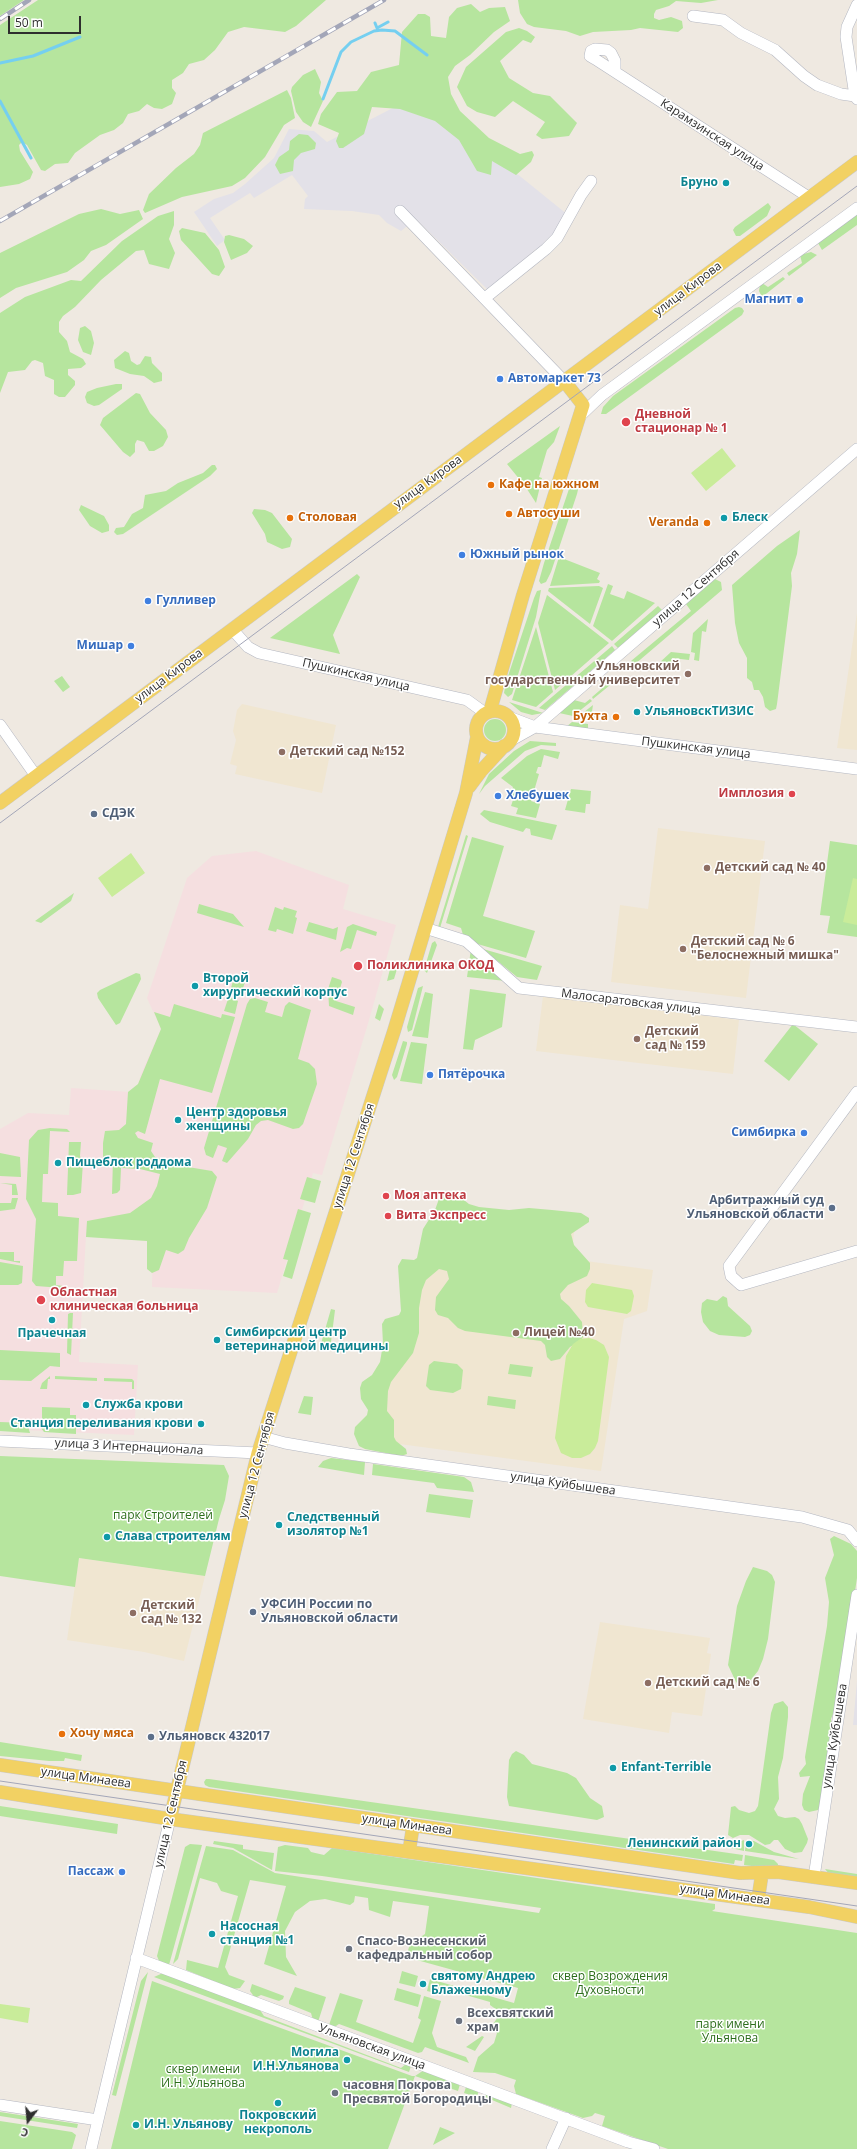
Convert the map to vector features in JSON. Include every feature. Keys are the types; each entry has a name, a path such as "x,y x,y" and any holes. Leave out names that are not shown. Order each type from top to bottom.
{"main road":[{"name":"улица Кирова","path":"0,803 413,492 565,382 857,162"},
{"path":"488,712 583,405 565,382"},
{"path":"497,710 509,717 514,729 507,744 497,749 489,748 482,744 477,737 475,726 480,716 497,710"},
{"name":"улица 12 Сентября","path":"170,1819 258,1453 394,1031 466,793 477,737"},
{"name":"улица 12 Сентября","path":"466,793 481,771 507,744"},
{"name":"улица Минаева","path":"0,1765 176,1792 740,1873 815,1870 857,1883"},
{"name":"улица Минаева","path":"0,1792 170,1819 809,1907 857,1917"},
{"path":"409,1852 413,1826"},
{"path":"758,1900 762,1873"}],"street":[{"path":"693,16 723,20 741,33 775,50 804,76 817,85 856,98 846,37 847,27 857,5"},
{"name":"Карамзинская улица","path":"615,71 810,198"},
{"path":"485,298 546,249 557,238 581,194 591,181"},
{"path":"580,416 602,395 857,208"},
{"path":"400,211 565,382"},
{"name":"улица 12 Сентября","path":"535,727 857,449"},
{"name":"Пушкинская улица","path":"232,629 248,648 259,652 467,700 488,712"},
{"name":"Пушкинская улица","path":"509,717 535,727 857,769"},
{"path":"0,725 36,776"},
{"path":"507,744 535,727"},
{"name":"Малосаратовская улица","path":"425,928 466,941 519,988 857,1027"},
{"path":"857,1092 729,1266 731,1276 741,1285 857,1251"},
{"name":"улица Куйбышева","path":"263,1437 318,1449 802,1517 848,1530 857,1541"},
{"name":"улица 3 Интернационала","path":"0,1441 258,1453"},
{"name":"улица Куйбышева","path":"815,1870 857,1595"},
{"name":"улица 12 Сентября","path":"91,2149 170,1819"},
{"name":"Ульяновская улица","path":"136,1958 628,2142 654,2149"},
{"path":"0,2105 98,2120"},
{"path":"552,2149 566,2118"}],"shaded area":[{"path":"416,96 568,215 560,228 544,242 546,245 539,252 536,249 488,290 416,219 401,231 387,223 379,215 352,211 304,209 305,199 308,196 292,175 254,198 250,193 210,218 225,240 217,246 194,212 214,199 233,193 245,184 274,158 289,129 314,131 327,142"},
{"path":"857,613 857,750 837,748"},
{"name":"Детский сад №152","path":"242,704 336,725 322,793 235,774 237,766 230,764 236,740 233,731 237,710"},
{"name":"Детский сад № 6 \"Белоснежный мишка\"","path":"658,828 765,841 746,998 611,982 620,905 648,909"},
{"path":"256,851 349,885 343,909 396,925 322,1175 313,1173 277,1293 152,1287 153,1238 86,1235 79,1362 138,1365 134,1435 0,1429 0,1129 28,1113 69,1115 71,1088 130,1092 137,1088 141,1074 161,1029 147,998 187,878 212,856"},
{"name":"Детский сад № 159","path":"543,996 739,1020 733,1074 536,1051"},
{"name":"Лицей №40","path":"575,1225 571,1259 653,1270 647,1311 624,1319 601,1471 377,1441 391,1347 407,1349 426,1226"},
{"name":"Детский сад № 132","path":"79,1558 205,1576 184,1661 144,1652 67,1640"},
{"name":"Детский сад № 6","path":"600,1622 710,1638 707,1653 711,1654 702,1716 672,1712 669,1733 583,1719"},
{"path":"857,1681 857,1725 853,1725"}],"green space":[{"path":"0,0 24,0 0,16"},
{"path":"38,0 326,0 296,26 285,32 244,27 228,32 215,50 204,60 189,64 183,73 172,80 172,88 176,93 172,104 162,109 154,108 147,104 139,111 128,114 123,123 114,130 100,135 75,153 68,163 55,164 45,171 41,170 27,145 22,142 19,145 20,151 33,172 30,179 19,184 0,187 0,25"},
{"path":"518,0 718,0 701,3 676,1 669,6 656,10 654,18 659,20 671,17 682,21 683,28 678,32 640,28 631,30 593,32 580,36 566,31 534,27 527,24 520,13"},
{"path":"471,4 480,12 489,8 505,7 510,21 494,32 470,55 455,66 448,77 451,94 460,111 489,138 520,154 532,151 534,155 531,162 516,175 492,161 491,175 477,171 459,140 435,121 400,109 372,107 364,134 343,148 339,148 336,141 339,133 318,124 321,114 337,92 357,91 371,72 399,65 402,32 418,14 425,14 430,17 431,36 446,38 449,17 457,8"},
{"path":"519,28 527,31 535,37 531,43 523,40 500,61 509,78 533,93 550,96 577,123 569,136 542,139 536,135 545,122 513,101 495,117 477,112 467,106 457,87 466,67 506,32"},
{"path":"315,69 321,82 319,93 323,101 311,127 303,122 296,112 291,91 292,87 303,75"},
{"path":"287,90 291,98 295,118 284,125 265,157 245,178 232,186 182,197 145,213 143,210 149,194 176,168 194,154 200,145 203,133"},
{"path":"299,134 308,135 316,143 315,149 301,153 294,160 293,171 280,174 275,165 279,157 289,150 290,141"},
{"path":"768,203 771,207 767,216 740,236 736,236 733,230 735,227"},
{"path":"101,209 120,214 139,210 143,219 106,245 91,251 84,260 67,272 16,288 0,298 0,253 79,214"},
{"path":"174,211 174,225 169,239 175,253 169,269 149,264 144,250 136,251 101,280 75,307 63,316 59,322 59,332 67,341 70,352 83,359 86,364 81,368 68,369 68,375 75,381 75,385 65,397 59,397 54,394 54,380 45,376 43,363 35,360 32,361 25,370 8,372 0,393 0,313 25,297 71,280 81,281 122,241 158,216"},
{"path":"857,212 857,225 822,250 818,243"},
{"path":"182,228 205,233 219,250 225,267 219,276 212,274 181,240 179,231"},
{"path":"229,235 244,239 253,246 247,253 231,260 224,242 225,236"},
{"path":"811,252 817,255 789,276 787,273 802,263 800,255"},
{"path":"783,277 785,279 762,297 759,291 762,283 768,287"},
{"path":"739,307 744,311 742,315 606,414 601,414 603,407 613,396 735,308"},
{"path":"85,326 91,331 94,343 91,355 83,352 78,340 80,328"},
{"path":"125,351 129,353 131,361 137,365 140,364 145,356 151,357 152,363 162,373 162,381 154,383 144,376 130,374 115,368 114,360"},
{"path":"116,384 122,384 122,389 99,405 94,406 87,403 85,397 87,392"},
{"path":"136,393 140,394 150,413 166,430 168,437 163,446 154,451 149,451 144,442 137,440 135,444 135,452 130,457 123,452 100,425 103,418"},
{"path":"560,426 554,442 547,450 539,477 542,478 536,503 525,486 507,464"},
{"path":"722,448 736,466 706,491 691,473"},
{"path":"212,465 215,465 217,469 210,476 123,534 117,535 114,532 116,528 124,527 132,514 143,508 145,495 166,491 178,483 203,473"},
{"path":"575,479 580,481 577,494 551,572 546,582 541,584 539,581 544,563 570,486"},
{"path":"81,505 104,516 109,525 109,531 102,533 90,526 79,510"},
{"path":"254,509 265,510 272,513 292,539 290,547 282,549 267,542 265,534 252,513"},
{"path":"800,530 797,554 791,573 792,586 777,704 776,709 770,711 765,707 763,697 759,690 754,690 752,682 747,678 747,658 739,643 735,623 732,585 777,546"},
{"path":"559,557 600,573 597,579 600,581 599,583 550,586"},
{"path":"357,574 360,577 333,635 340,654 270,638"},
{"path":"715,579 721,582 722,590 634,665 631,661 691,611 686,604"},
{"path":"608,584 613,586 610,594 624,599 627,591 655,603 612,641 593,626"},
{"path":"599,586 603,588 590,624 548,591 549,588"},
{"path":"541,590 536,617 512,694 508,697 504,693 506,682 534,598 537,591"},
{"path":"547,595 609,643 555,690 538,623"},
{"path":"658,606 662,610 618,648 614,644"},
{"path":"708,619 706,632 702,631 699,661 694,660 695,653 691,652 693,633"},
{"path":"536,627 553,692 536,707 512,700"},
{"path":"612,646 615,650 545,710 539,708"},
{"path":"671,652 690,654 689,660 672,658 671,665 658,664"},
{"path":"62,676 70,687 63,692 54,681"},
{"path":"613,679 615,681 593,699 592,697"},
{"path":"590,699 592,701 573,716 559,713 574,700 585,703"},
{"path":"509,702 543,713 532,715 521,712"},
{"path":"593,705 591,718 579,716"},
{"path":"495,719 503,722 506,730 503,738 495,741 487,738 484,730 487,722"},
{"path":"572,722 588,724 588,730 566,727"},
{"path":"530,741 556,743 556,746 541,745 525,751 485,786 479,794 489,774 514,751"},
{"path":"541,749 560,752 558,759 544,755 541,767 538,767 536,773 539,774 531,801 540,804 536,818 516,814 518,808 511,806 513,800 510,799 513,787 501,778 527,756"},
{"path":"571,789 591,791 590,804 586,804 585,813 565,810"},
{"path":"484,810 557,825 552,840 531,835 530,829 526,828 523,832 490,822 480,814"},
{"path":"466,835 468,836 440,928 438,927"},
{"path":"472,837 504,846 483,916 535,931 526,958 474,943 464,938 461,928 446,923"},
{"path":"830,841 857,845 857,937 827,933 830,916 820,915"},
{"path":"131,853 145,873 112,897 98,878"},
{"path":"853,878 857,879 857,925 843,922"},
{"path":"74,893 71,901 41,923 35,921"},
{"path":"199,904 233,914 244,927 197,913"},
{"path":"275,907 283,910 284,907 297,911 293,934 277,929 276,932 268,930"},
{"path":"309,922 333,929 338,927 336,940 306,931"},
{"path":"353,924 377,932 376,936 357,930 351,949 347,948 340,952 347,927"},
{"path":"435,941 437,945 427,973 424,970 432,943"},
{"path":"471,949 506,981 467,977"},
{"path":"483,949 542,966 537,980 517,977"},
{"path":"391,965 397,969 394,979 387,981"},
{"path":"136,973 140,974 141,979 120,1023 116,1025 98,998 97,993 100,990"},
{"path":"235,974 244,976 245,982 242,991 231,988"},
{"path":"332,977 341,980 342,982 336,1001 355,1007 353,1015 329,1006 328,989"},
{"path":"423,986 412,1030 408,1032 407,1027 418,988"},
{"path":"470,989 506,994 502,1027 475,1040 473,1050 463,1049"},
{"path":"425,992 433,994 428,1038 412,1036"},
{"path":"229,996 238,1001 235,1014 224,1011"},
{"path":"255,998 268,1002 265,1012 282,1017 285,1006 289,1002 311,1010 298,1059 309,1063 315,1069 317,1084 303,1124 299,1128 293,1129 268,1120 261,1121 256,1125 248,1139 227,1163 222,1161 227,1148 218,1145 213,1158 206,1155 204,1148 247,1004 250,999"},
{"path":"174,1004 221,1018 222,1014 235,1017 212,1093 160,1079 145,1134 138,1131 135,1133 138,1138 153,1143 151,1151 155,1157 188,1167 212,1171 217,1177 207,1208 189,1238 184,1250 178,1254 166,1250 159,1270 152,1273 147,1269 147,1241 86,1237 87,1221 130,1213 151,1198 157,1186 160,1174 140,1169 121,1168 120,1190 117,1193 112,1194 113,1159 103,1158 103,1143 105,1131 119,1130 126,1124 128,1092 138,1084 161,1029 154,1012 170,1017"},
{"path":"379,1004 384,1009 380,1021 375,1018"},
{"path":"793,1024 818,1044 789,1081 764,1061"},
{"path":"403,1041 407,1042 407,1044 397,1077 394,1080 392,1075"},
{"path":"411,1042 427,1044 422,1084 400,1081"},
{"path":"50,1128 67,1129 70,1132 50,1131 48,1174 43,1174 42,1202 58,1203 58,1216 79,1218 77,1261 64,1261 63,1276 56,1276 56,1285 63,1286 63,1288 36,1286 32,1281 36,1219 26,1199 29,1140 38,1130"},
{"path":"69,1142 81,1142 80,1156 83,1162 81,1193 73,1195 67,1195"},
{"path":"0,1153 20,1157 21,1177 0,1176"},
{"path":"307,1177 321,1181 315,1203 300,1199"},
{"path":"0,1183 16,1184 18,1195 12,1195 12,1185"},
{"path":"448,1192 455,1193 469,1204 479,1207 509,1210 529,1208 552,1210 581,1213 589,1218 589,1222 571,1234 574,1245 590,1263 590,1269 587,1276 568,1285 560,1294 561,1299 582,1322 583,1337 580,1341 570,1347 560,1359 551,1361 547,1357 545,1345 541,1341 465,1331 458,1328 448,1318 438,1315 435,1310 436,1297 449,1279 447,1271 439,1269 426,1280 422,1290 419,1308 419,1333 413,1353 391,1382 388,1391 387,1411 394,1420 394,1437 396,1441 406,1449 407,1454 401,1456 365,1449 359,1446 354,1434 355,1427 367,1415 368,1410 361,1399 360,1388 362,1382 372,1375 380,1362 383,1344 382,1324 385,1319 399,1315 401,1311 398,1266 402,1259 414,1260 417,1258 423,1229 435,1210 440,1196"},
{"path":"12,1198 18,1198 15,1209 0,1211 0,1203 11,1203"},
{"path":"298,1209 311,1213 292,1279 283,1276 288,1260 283,1259"},
{"path":"0,1252 14,1252 14,1261 20,1261 20,1263 0,1259"},
{"path":"0,1262 23,1266 22,1283 18,1285 0,1285"},
{"path":"592,1283 632,1290 634,1296 631,1311 627,1314 588,1307 585,1302 586,1290"},
{"path":"723,1296 727,1298 728,1306 750,1326 752,1331 750,1335 745,1337 719,1335 710,1331 703,1322 701,1312 702,1303 707,1299 717,1301"},
{"path":"331,1309 335,1310 330,1350 320,1347"},
{"path":"73,1313 71,1355 67,1353 68,1314"},
{"path":"589,1338 604,1345 609,1357 598,1441 590,1454 581,1458 572,1458 561,1453 555,1438 566,1356 573,1344 580,1339"},
{"path":"0,1350 60,1353 60,1367 50,1366 31,1381 0,1380"},
{"path":"434,1361 457,1364 463,1370 461,1389 453,1393 430,1390 426,1386 429,1365"},
{"path":"510,1364 533,1367 531,1377 508,1374"},
{"path":"50,1376 50,1379 48,1379 47,1389 40,1389 42,1383"},
{"path":"55,1376 97,1378 97,1381 55,1379"},
{"path":"104,1378 132,1379 134,1381 134,1389 132,1389 132,1382 104,1381"},
{"path":"304,1396 313,1397 311,1415 298,1413"},
{"path":"488,1396 516,1400 515,1409 487,1405"},
{"path":"42,1407 70,1408 70,1415 76,1415 76,1434 44,1432 38,1424 39,1421 42,1421"},
{"path":"0,1422 27,1423 30,1433 0,1431"},
{"name":"парк Строителей","path":"0,1456 224,1465 229,1476 225,1500 205,1576 79,1558 75,1587 0,1576"},
{"path":"331,1458 365,1462 364,1475 318,1467 323,1461"},
{"path":"373,1464 464,1477 471,1482 474,1492 437,1488 434,1483 372,1475"},
{"path":"429,1494 473,1500 470,1518 426,1512"},
{"path":"834,1536 851,1544 857,1551 857,1578 838,1702 831,1719 832,1732 822,1803 818,1810 809,1812 804,1810 802,1805 803,1794 810,1776 800,1777 799,1773 806,1764 805,1757 827,1626 829,1602 825,1578 834,1555 830,1539"},
{"path":"753,1567 767,1571 772,1575 775,1582 768,1639 763,1659 758,1671 749,1682 741,1686 736,1682 728,1665 737,1606"},
{"path":"783,1701 788,1707 788,1717 783,1758 778,1777 779,1799 774,1809 778,1816 785,1818 795,1817 799,1819 802,1824 808,1839 807,1843 802,1852 794,1853 785,1849 778,1840 774,1840 770,1844 765,1845 749,1835 740,1835 733,1838 728,1835 731,1807 735,1806 739,1810 749,1813 755,1811 758,1806 771,1713 774,1704"},
{"path":"0,1742 82,1755 81,1761 65,1758 64,1761 49,1761 0,1756"},
{"path":"516,1751 524,1755 532,1764 567,1773 576,1778 590,1798 602,1806 604,1817 597,1820 509,1806 507,1797 509,1760 512,1754"},
{"path":"206,1779 743,1855 742,1861 735,1860 734,1864 209,1787 205,1785 204,1782"},
{"path":"0,1806 118,1824 117,1834 0,1816"},
{"path":"744,1840 744,1851 731,1848 726,1842 735,1843"},
{"path":"746,1840 754,1841 774,1852 799,1859 745,1851"},
{"path":"214,1841 243,1845 243,1849 274,1853 272,1870 233,1848 213,1844"},
{"path":"190,1844 202,1845 169,1965 159,1961 157,1956 185,1847"},
{"name":"парк имени Ульянова","path":"285,1845 308,1848 311,1852 324,1855 332,1848 715,1904 715,1909 712,1911 857,1933 857,2149 668,2149 602,2126 605,2116 595,2113 592,2116 583,2118 516,2094 514,2086 516,2080 495,2073 473,2072 478,2057 494,2043 497,2033 490,2028 501,2013 490,2005 490,2002 445,1989 443,1995 427,1991 430,1979 514,2003 518,1988 406,1957 410,1944 425,1934 429,1906 393,1901 390,1917 369,1910 368,1898 355,1896 354,1902 350,1905 325,1899 310,1901 295,1912 285,1931 286,1957 297,1976 264,1964 286,1886 250,1880 225,1967 229,1975 245,1981 240,1988 233,1989 186,1970 187,1960 218,1968 238,1896 221,1891 217,1883 200,1878 178,1959 173,1964 206,1846 233,1850 275,1873 539,1913 541,1908 322,1876 275,1871 278,1847"},
{"path":"745,1855 774,1860 778,1864 778,1868 774,1869 744,1865"},
{"path":"825,1869 857,1874 857,1879 829,1874"},
{"path":"402,1971 418,1976 415,1987 399,1983"},
{"path":"148,1972 116,2096 112,2095 141,1981"},
{"path":"163,1973 260,2010 264,2016 401,2068 406,2064 411,2066 409,2072 154,1977"},
{"name":"сквер имени И.Н. Ульянова","path":"152,1981 415,2076 388,2149 111,2149"},
{"path":"252,1984 284,1996 283,1999 279,2001 261,1995 255,1998 250,1991"},
{"path":"295,1987 326,1997 318,2022 313,2020 311,2013 289,2004"},
{"path":"397,1988 421,1995 418,2007 394,2000"},
{"path":"340,1993 363,2000 356,2022 413,2043 421,2020 418,2018 424,1996 441,2001 432,2033 437,2047 466,2057 469,2063 425,2047 422,2052 418,2053 339,2024 333,2028 329,2025"},
{"path":"0,2004 30,2008 28,2023 0,2018"},
{"path":"482,2036 484,2037 475,2051 466,2047"},
{"path":"424,2070 460,2084 458,2091 415,2076"},
{"path":"466,2087 479,2089 477,2097 464,2093"},
{"path":"487,2091 512,2103 511,2108 485,2097"},
{"path":"0,2112 78,2124 77,2128 0,2116"},
{"path":"0,2121 72,2132 76,2135 72,2149 0,2149"},
{"path":"440,2127 455,2133 433,2145"}],"waterway":[{"path":"375,23 377,28 388,22"},
{"path":"323,99 341,52 351,42 374,31 395,31 427,55"},
{"path":"0,63 33,56 80,37"},
{"path":"0,101 31,158"}],"tram line":[{"path":"0,823 857,186"},
{"path":"0,1781 857,1906"}],"railway":[{"path":"0,19 29,0"},
{"path":"0,221 384,0"}],"place":[{"name":"Бруно","path":"726,183"},
{"name":"Магнит","path":"800,300"},
{"name":"Автомаркет 73","path":"500,379"},
{"name":"Дневной стационар № 1","path":"626,422"},
{"name":"Кафе на южном","path":"491,485"},
{"name":"Автосуши","path":"509,514"},
{"name":"Столовая","path":"290,518"},
{"name":"Блеск","path":"724,518"},
{"name":"Veranda","path":"707,523"},
{"name":"Южный рынок","path":"462,555"},
{"name":"Гулливер","path":"148,601"},
{"name":"Мишар","path":"131,646"},
{"name":"Ульяновский государственный университет","path":"688,674"},
{"name":"УльяновскТИЗИС","path":"637,712"},
{"name":"Бухта","path":"616,717"},
{"name":"Детский сад №152","path":"282,752"},
{"name":"Имплозия","path":"792,794"},
{"name":"Хлебушек","path":"498,796"},
{"name":"СДЭК","path":"94,814"},
{"name":"Детский сад № 40","path":"707,868"},
{"name":"Детский сад № 6 \"Белоснежный мишка\"","path":"683,949"},
{"name":"Поликлиника ОКОД","path":"358,966"},
{"name":"Второй хирургический корпус","path":"195,986"},
{"name":"Детский сад № 159","path":"637,1039"},
{"name":"Пятёрочка","path":"430,1075"},
{"name":"Центр здоровья женщины","path":"178,1120"},
{"name":"Симбирка","path":"804,1133"},
{"name":"Пищеблок роддома","path":"58,1163"},
{"name":"Моя аптека","path":"386,1196"},
{"name":"Арбитражный суд Ульяновской области","path":"832,1208"},
{"name":"Вита Экспресс","path":"388,1216"},
{"name":"Областная клиническая больница","path":"41,1300"},
{"name":"Прачечная","path":"52,1320"},
{"name":"Лицей №40","path":"516,1333"},
{"name":"Симбирский центр ветеринарной медицины","path":"217,1340"},
{"name":"Служба крови","path":"86,1405"},
{"name":"Станция переливания крови","path":"201,1424"},
{"name":"Следственный изолятор №1","path":"279,1525"},
{"name":"Слава строителям","path":"107,1537"},
{"name":"УФСИН России по Ульяновской области","path":"253,1612"},
{"name":"Детский сад № 132","path":"133,1613"},
{"name":"Детский сад № 6","path":"648,1683"},
{"name":"Хочу мяса","path":"62,1734"},
{"name":"Ульяновск 432017","path":"151,1737"},
{"name":"Enfant-Terrible","path":"613,1768"},
{"name":"Ленинский район","path":"749,1844"},
{"name":"Пассаж","path":"122,1872"},
{"name":"Насосная станция №1","path":"212,1934"},
{"name":"Спасо-Вознесенский кафедральный собор","path":"349,1949"},
{"name":"святому Андрею Блаженному","path":"423,1984"},
{"name":"Всехсвятский храм","path":"459,2021"},
{"name":"Могила И.Н.Ульянова","path":"347,2060"},
{"name":"часовня Покрова Пресвятой Богородицы","path":"335,2093"},
{"name":"Покровский некрополь","path":"278,2103"},
{"name":"И.Н. Ульянову","path":"136,2125"}],"park label":[{"name":"сквер Возрождения Духовности","path":"610,1984"}]}
